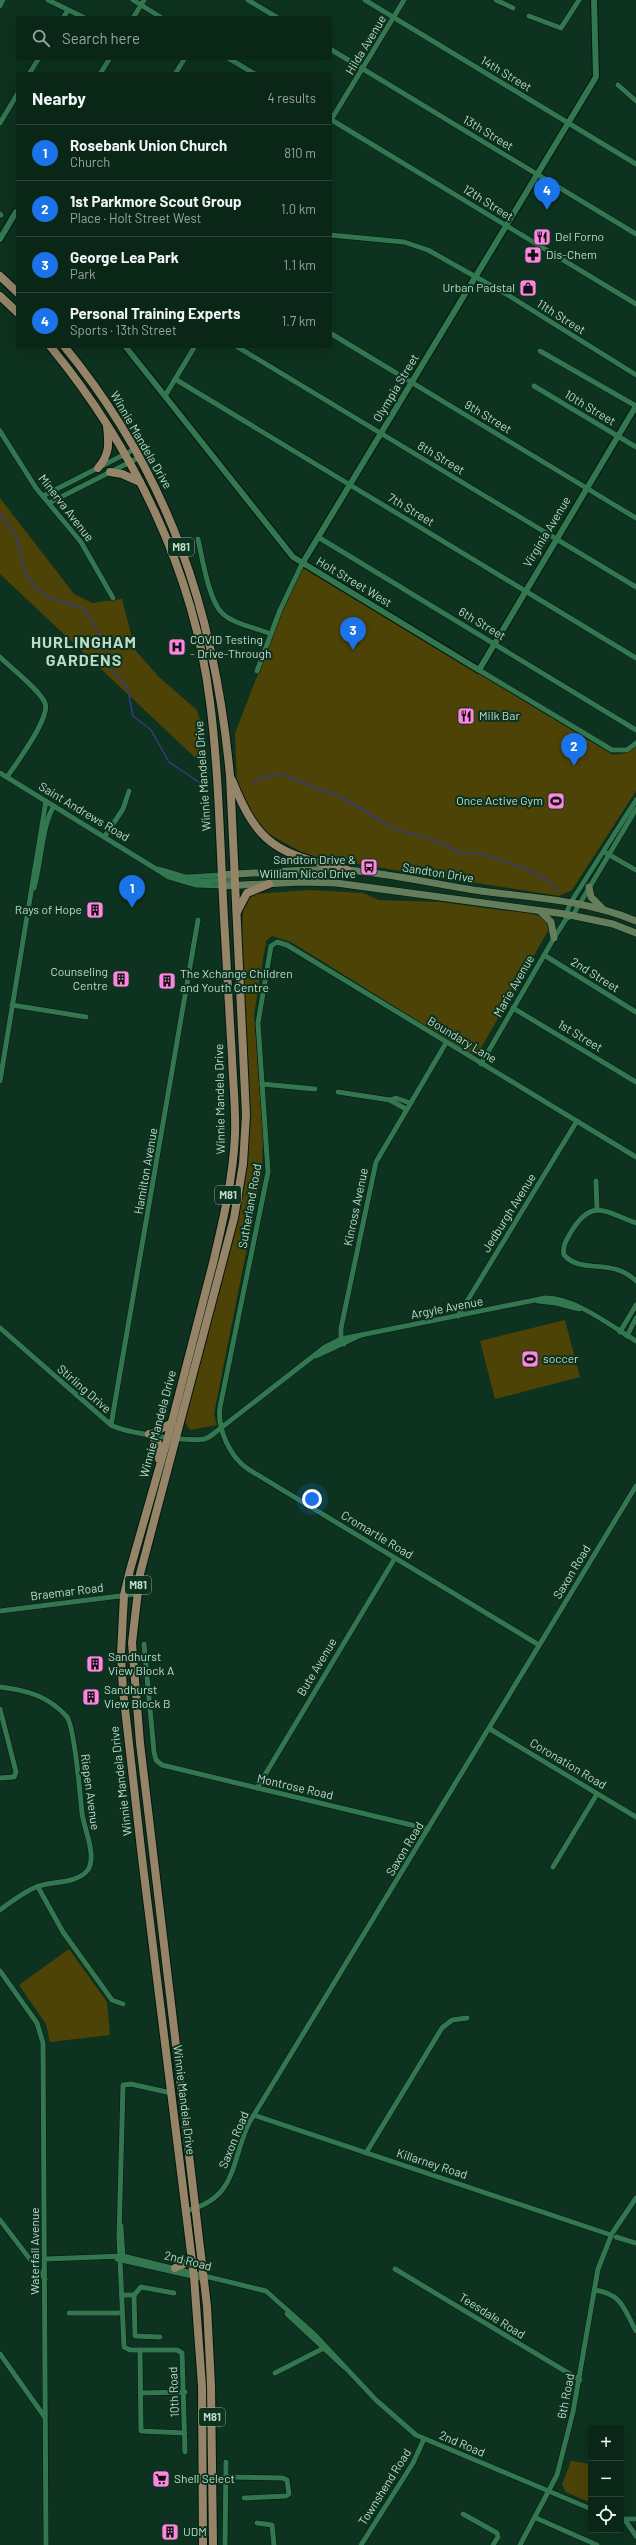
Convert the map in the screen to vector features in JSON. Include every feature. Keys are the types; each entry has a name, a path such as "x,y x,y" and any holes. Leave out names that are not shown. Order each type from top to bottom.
{"main road":[{"path":"0,276 16,291"},
{"path":"0,296 16,311"},
{"path":"0,299 16,311"},
{"name":"Winnie Mandela Drive","path":"52,348 79,382 128,458 167,539 177,566 202,655 210,702 222,881 234,1101 232,1164 219,1239 172,1424 124,1595 121,1653 123,1691 194,2275 202,2386 203,2545"},
{"name":"Winnie Mandela Drive","path":"66,348 97,389 140,457 170,519 199,598 222,703 230,776 246,1115 243,1164 234,1218 177,1438 146,1550 136,1594 132,1643 136,1709 197,2208 204,2277 211,2385 213,2545"},
{"path":"98,468 107,458 109,450 107,424"},
{"path":"110,472 122,474 140,482"},
{"path":"230,776 251,821 271,845 308,860 347,870"},
{"name":"Sandton Drive","path":"234,880 318,870 347,870 480,891 579,903 603,909 636,921"},
{"path":"222,881 234,880"},
{"path":"222,881 234,880"},
{"name":"Sandton Drive","path":"234,880 269,884 336,883 539,910 565,916 573,915 613,924 636,933"},
{"path":"236,914 247,893 269,884"},
{"path":"589,887 591,897 603,909"},
{"path":"539,910 551,922 554,938"},
{"path":"159,1466 159,1446 150,1434 172,1424"},
{"path":"174,2268 192,2260"}],"street":[{"path":"0,6 3,0"},
{"path":"48,0 81,16"},
{"path":"133,0 142,2 160,16"},
{"path":"248,0 275,16"},
{"name":"14th Street","path":"365,0 636,164"},
{"name":"Hilda Avenue","path":"332,117 404,0"},
{"path":"496,0 513,8"},
{"path":"528,16 561,28 579,0"},
{"name":"Olympia Street","path":"257,671 271,634 302,564 413,383 597,76 594,0"},
{"path":"135,16 142,2"},
{"path":"64,16 68,10"},
{"name":"13th Street","path":"332,50 636,234"},
{"path":"30,72 38,60"},
{"path":"101,72 109,60"},
{"path":"176,72 183,60"},
{"path":"231,60 252,72"},
{"path":"618,85 636,101"},
{"path":"0,123 16,96"},
{"name":"12th Street","path":"332,120 636,304"},
{"path":"0,233 16,212"},
{"path":"0,239 16,213"},
{"name":"11th Street","path":"332,235 411,244 428,250 476,276 636,375"},
{"name":"9th Street","path":"332,333 636,518"},
{"name":"Holt Street West","path":"128,348 282,544 302,564 612,750 627,750 636,743"},
{"path":"165,396 194,348"},
{"name":"8th Street","path":"239,348 636,587"},
{"path":"540,351 636,406"},
{"name":"7th Street","path":"175,380 636,658"},
{"name":"10th Street","path":"534,386 636,447"},
{"name":"Virginia Avenue","path":"479,670 524,590 636,406"},
{"name":"Minerva Avenue","path":"0,431 43,496 81,542 113,598"},
{"path":"49,503 110,472 128,458 135,449"},
{"path":"43,496 98,468 128,458 140,457"},
{"name":"6th Street","path":"318,538 636,730"},
{"path":"198,539 209,582 220,612 271,634"},
{"path":"0,658 42,696 46,707 43,720 7,777"},
{"name":"Saint Andrews Road","path":"0,773 157,868 169,877 187,883 222,881"},
{"path":"105,836 123,809 129,791"},
{"path":"571,902 602,851 636,800"},
{"path":"40,850 46,801"},
{"path":"0,1081 31,896 46,819 54,806"},
{"path":"573,915 636,809"},
{"path":"602,851 636,870"},
{"name":"Saint Andrews Road","path":"157,868 186,877 222,881"},
{"name":"Marie Avenue","path":"481,1064 554,938 571,902"},
{"name":"Hamilton Avenue","path":"111,1425 198,920"},
{"name":"Boundary Lane","path":"277,942 287,945 446,1043 636,1157"},
{"name":"Sutherland Road","path":"223,1427 219,1416 220,1401 268,1172 259,1010 270,948 277,942"},
{"name":"2nd Street","path":"544,955 636,1012"},
{"path":"12,1005 86,1017"},
{"name":"1st Street","path":"513,1008 636,1082"},
{"name":"Kinross Avenue","path":"342,1341 343,1317 373,1170 381,1150 446,1043"},
{"path":"262,1084 315,1089"},
{"path":"338,1092 390,1100 406,1109"},
{"path":"390,1100 396,1098 410,1103"},
{"name":"Jedburgh Avenue","path":"458,1316 577,1121"},
{"path":"596,1181 597,1209"},
{"path":"636,1223 597,1209 586,1212 581,1217 565,1243 564,1255 587,1266 613,1267 636,1281"},
{"name":"Argyle Avenue","path":"168,1437 204,1439 223,1427 325,1347 364,1334 556,1298 573,1303 636,1341"},
{"path":"620,1332 636,1305"},
{"path":"627,1336 636,1318"},
{"name":"Stirling Drive","path":"0,1328 111,1425 122,1430 168,1437"},
{"name":"Cromartie Road","path":"223,1427 229,1448 241,1464 539,1645"},
{"name":"Saxon Road","path":"186,2211 209,2204 224,2188 247,2127 254,2115 490,1729 539,1645 636,1486"},
{"name":"Bute Avenue","path":"257,1788 395,1558"},
{"name":"Braemar Road","path":"0,1611 136,1594"},
{"name":"Montrose Road","path":"144,1644 153,1702 154,1752 159,1763 170,1768 428,1829"},
{"name":"Riepen Avenue","path":"0,1688 26,1690 39,1695 67,1718 72,1730 84,1826 92,1860 87,1870 82,1875 38,1887 24,1893 0,1910"},
{"path":"0,1709 16,1772 14,1777 0,1778"},
{"name":"Coronation Road","path":"490,1729 636,1817"},
{"path":"553,1867 597,1794"},
{"path":"38,1887 63,1932 112,2000 122,2004"},
{"name":"Waterfall Avenue","path":"0,1971 37,2023 43,2036 45,2259 44,2417 46,2545"},
{"path":"366,2153 442,2028 452,2020 467,2018"},
{"name":"10th Road","path":"171,2093 131,2084 122,2086 120,2259 123,2345 126,2349 181,2351 185,2392 185,2452"},
{"name":"Killarney Road","path":"254,2115 636,2243"},
{"name":"6th Road","path":"520,2545 550,2492 567,2438 580,2380 598,2269 618,2226 636,2198"},
{"path":"0,2220 45,2279"},
{"name":"2nd Road","path":"45,2259 120,2259 174,2268 194,2275"},
{"name":"2nd Road","path":"120,2259 266,2291 393,2415 424,2439 588,2508"},
{"name":"Teesdale Road","path":"395,2269 580,2380"},
{"path":"160,2337 140,2338 134,2334 134,2295 141,2287 174,2293"},
{"path":"595,2290 607,2292 617,2297 636,2331"},
{"path":"122,2294 134,2295"},
{"path":"69,2313 122,2313"},
{"path":"275,2373 325,2347"},
{"path":"140,2350 141,2431 185,2433"},
{"path":"0,2354 44,2417"},
{"path":"140,2393 185,2392"},
{"name":"Townshend Road","path":"361,2545 404,2478 424,2439"},
{"path":"226,2462 226,2545"},
{"path":"227,2477 283,2478 287,2480 289,2494 286,2496 244,2498"},
{"path":"463,2514 497,2533 498,2537 492,2545"},
{"path":"536,2518 597,2545"},
{"path":"624,2520 636,2519"},
{"path":"624,2521 636,2536"},
{"path":"257,2523 272,2525 274,2545"}],"shaded area":[{"path":"0,498 74,594 92,603 122,599 135,650 159,677 197,710 204,733 204,766 0,574"},
{"path":"300,566 613,755 628,753 636,745 636,791 572,890 559,896 308,856 257,827 237,785 235,733"},
{"path":"310,890 363,893 379,900 440,902 532,914 542,917 547,921 548,931 477,1055 471,1054 291,942 272,936 266,941 254,1015 263,1137 262,1172 214,1414 217,1425 190,1430 185,1422 234,1234 247,1158 250,1119 242,938 243,907 246,899 253,894"},
{"name":"soccer","path":"565,1320 580,1377 495,1399 480,1341"},
{"path":"69,1949 107,2002 110,2035 50,2042 46,2024 19,1985"},
{"path":"571,2461 588,2464 588,2502 566,2492 562,2485"}],"waterway":[{"path":"0,513 16,536 25,573 36,588 46,596 85,609 98,632 104,662 127,686 133,716 151,730 169,762 203,785"},
{"path":"253,783 261,778 279,774 339,796 395,829 440,842 459,852 480,854 525,868 547,880 558,892"}],"place":[{"name":"Personal Training Experts","path":"547,210"},
{"name":"Del Forno","path":"542,237"},
{"name":"Dis-Chem","path":"533,255"},
{"name":"Urban Padstal","path":"528,288"},
{"name":"COVID Testing - Drive-Through","path":"177,647"},
{"name":"George Lea Park","path":"353,650"},
{"name":"Milk Bar","path":"466,716"},
{"name":"1st Parkmore Scout Group","path":"574,766"},
{"name":"Once Active Gym","path":"556,801"},
{"name":"Sandton Drive & William Nicol Drive","path":"369,867"},
{"name":"Rosebank Union Church","path":"132,908"},
{"name":"Rays of Hope","path":"95,910"},
{"name":"Counseling Centre","path":"121,979"},
{"name":"The Xchange Children and Youth Centre","path":"167,981"},
{"name":"soccer","path":"530,1359"},
{"name":"Sandhurst View Block A","path":"95,1664"},
{"name":"Sandhurst View Block B","path":"91,1697"},
{"name":"Shell Select","path":"161,2479"},
{"name":"UDM","path":"170,2532"}],"district":[{"name":"HURLINGHAM GARDENS","path":"84,651"}]}
